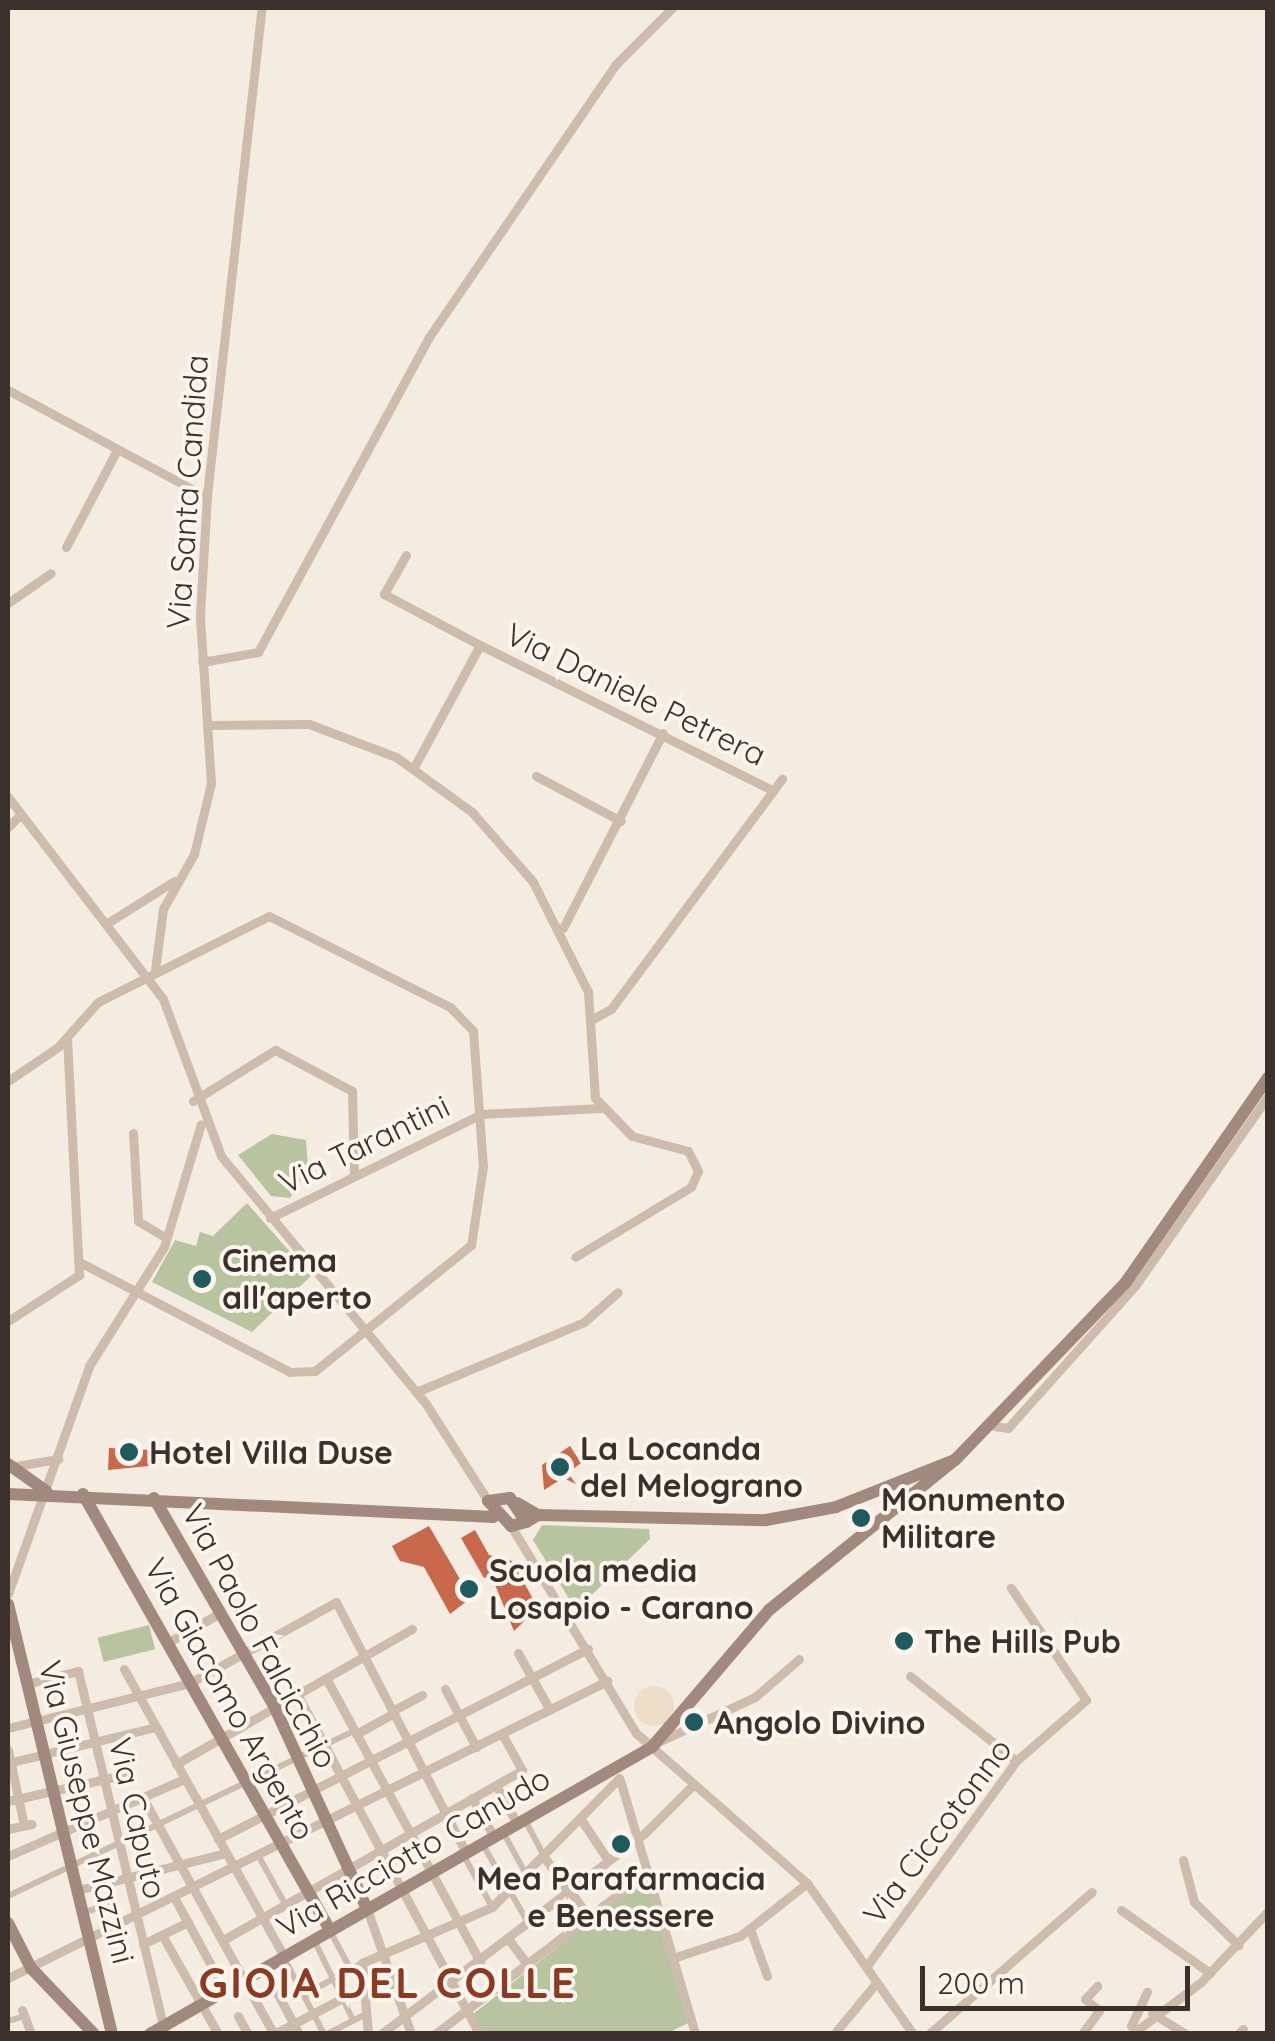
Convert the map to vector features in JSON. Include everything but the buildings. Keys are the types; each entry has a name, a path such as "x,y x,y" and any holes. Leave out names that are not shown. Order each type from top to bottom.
{"main road":[{"name":"Via Ricciotto Canudo","path":"150,2034 164,2030 202,2004 521,1822 616,1774 653,1746 769,1610 994,1426 1126,1282 1268,1078"},
{"path":"490,1508 510,1526 532,1518 788,1517 955,1460"},
{"path":"10,1467 8,1492 470,1511 490,1508 503,1496 532,1518"},
{"path":"10,1467 46,1492"},
{"name":"Via Giacomo Argento","path":"83,1494 330,1930"},
{"name":"Via Paolo Falcicchio","path":"154,1498 274,1708 368,1909"},
{"name":"Via Giuseppe Mazzini","path":"8,1604 112,2034"},
{"path":"8,1923 12,1944 94,2034"}],"street":[{"name":"Via Santa Candida","path":"151,972 163,909 208,808 211,725 202,662 206,497 262,8"},
{"path":"202,662 258,652 430,337 616,65 672,8"},
{"path":"8,390 206,497"},
{"path":"66,547 117,450"},
{"name":"Via Daniele Petrera","path":"406,555 384,594 770,789"},
{"path":"8,603 51,573"},
{"path":"414,767 480,645"},
{"path":"211,725 322,726 414,767 489,829 563,928 591,1020 588,1072 601,1108 632,1136 688,1151 698,1175 576,1257"},
{"path":"563,928 663,734"},
{"path":"536,776 621,822"},
{"path":"591,1020 611,1009 770,789 782,779"},
{"path":"8,798 151,972 169,1013 201,1123 270,1218 416,1392 481,1480 503,1496"},
{"path":"8,827 20,815"},
{"path":"109,922 180,877"},
{"path":"8,1081 151,972 256,920 281,918 464,1018 479,1048 481,1212 471,1244 316,1371 290,1372 80,1262"},
{"path":"8,1320 75,1280 80,1262 67,1034"},
{"path":"193,1101 275,1050 352,1091 354,1176"},
{"path":"994,1426 1008,1428 1134,1286 1268,1096"},
{"name":"Via Tarantini","path":"270,1218 481,1114 601,1108"},
{"path":"8,1594 89,1366 140,1292 166,1238 201,1123"},
{"path":"133,1133 138,1221 166,1238"},
{"path":"416,1392 584,1322 618,1292"},
{"path":"10,1467 58,1459"},
{"path":"481,1480 490,1508"},
{"path":"525,1542 532,1518"},
{"path":"510,1526 525,1542 606,1682 653,1746 808,1883 910,2032"},
{"name":"Via Ciccotonno","path":"866,1967 1016,1760 1086,1700 1011,1588"},
{"path":"8,1728 190,1683 336,1602 492,1907"},
{"path":"167,1643 220,1613"},
{"path":"176,1764 412,1630"},
{"path":"218,1838 588,1649"},
{"path":"518,1653 550,1710"},
{"path":"653,1746 755,1697 799,1659"},
{"path":"124,1669 326,2034 370,2012"},
{"name":"Via Caputo","path":"27,1684 78,1671 164,2030"},
{"path":"910,1676 1016,1760"},
{"path":"326,1678 480,1962"},
{"path":"8,1978 606,1682"},
{"path":"445,1689 476,1747"},
{"path":"298,1694 479,2034"},
{"path":"8,1896 201,1809 422,1695"},
{"path":"9,1763 156,1727"},
{"path":"223,1940 522,1770 502,1734"},
{"path":"8,1750 13,1800 28,1824 8,1829"},
{"path":"13,1800 132,1773"},
{"path":"304,1996 362,1963 429,1940 492,1907 582,1821 616,1774"},
{"path":"616,1774 694,2030 680,2034"},
{"path":"8,1856 184,1779"},
{"path":"381,2034 509,1940 637,1838 694,1784"},
{"path":"496,1785 590,1917"},
{"path":"142,1798 274,2034 366,1986"},
{"path":"472,1798 493,1838 510,1891 529,1924"},
{"path":"582,1821 608,1860"},
{"path":"493,1838 526,1875"},
{"path":"78,1890 226,1853"},
{"path":"258,1856 286,1904"},
{"path":"1183,1860 1194,1902 1238,1945"},
{"path":"435,2034 648,1872"},
{"path":"673,1958 750,1929 808,1883"},
{"path":"928,2034 1092,1892"},
{"path":"174,1896 225,1991"},
{"path":"83,1912 110,1904"},
{"path":"368,1909 388,1954 411,2034"},
{"path":"1120,1910 1210,1973"},
{"path":"1130,2034 1210,1973 1268,1911"},
{"path":"143,1944 188,1922"},
{"path":"750,1929 767,1976"},
{"path":"330,1930 351,1970"},
{"path":"162,1934 218,2034"},
{"path":"314,1940 353,2020"},
{"path":"509,1940 528,1965"},
{"path":"362,1963 370,2012 368,2034"},
{"path":"264,1968 300,2034"},
{"path":"834,2034 876,1983"},
{"path":"1082,2034 1099,2011 1086,1999 1097,1986"},
{"path":"1130,2034 1147,1991"},
{"path":"8,2022 23,2014 31,2034"},
{"path":"1152,2014 1185,2034"},
{"path":"238,2016 248,2034"}],"green space":[{"path":"272,1134 306,1140 308,1169 290,1198 271,1196 238,1155"},
{"path":"247,1203 311,1276 252,1332 152,1282 175,1240 196,1246 200,1232 213,1236"},
{"path":"542,1525 649,1529 650,1539 576,1610 533,1540"},
{"path":"149,1625 155,1649 104,1662 98,1638"},
{"path":"645,1878 688,2023 668,2033 482,2034 472,2015"}],"shaded area":[{"path":"654,1686 668,1692 674,1706 668,1720 654,1726 640,1720 634,1706 640,1692"}],"place":[{"name":"Cinema all'aperto","path":"202,1279"},
{"name":"Hotel Villa Duse","path":"129,1452"},
{"name":"La Locanda del Melograno","path":"560,1467"},
{"name":"Monumento Militare","path":"861,1518"},
{"name":"Scuola media Losapio - Carano","path":"469,1589"},
{"name":"The Hills Pub","path":"904,1641"},
{"name":"Angolo Divino","path":"694,1722"},
{"name":"Mea Parafarmacia e Benessere","path":"621,1844"}],"district":[{"name":"GIOIA DEL COLLE","path":"388,1983"}]}
